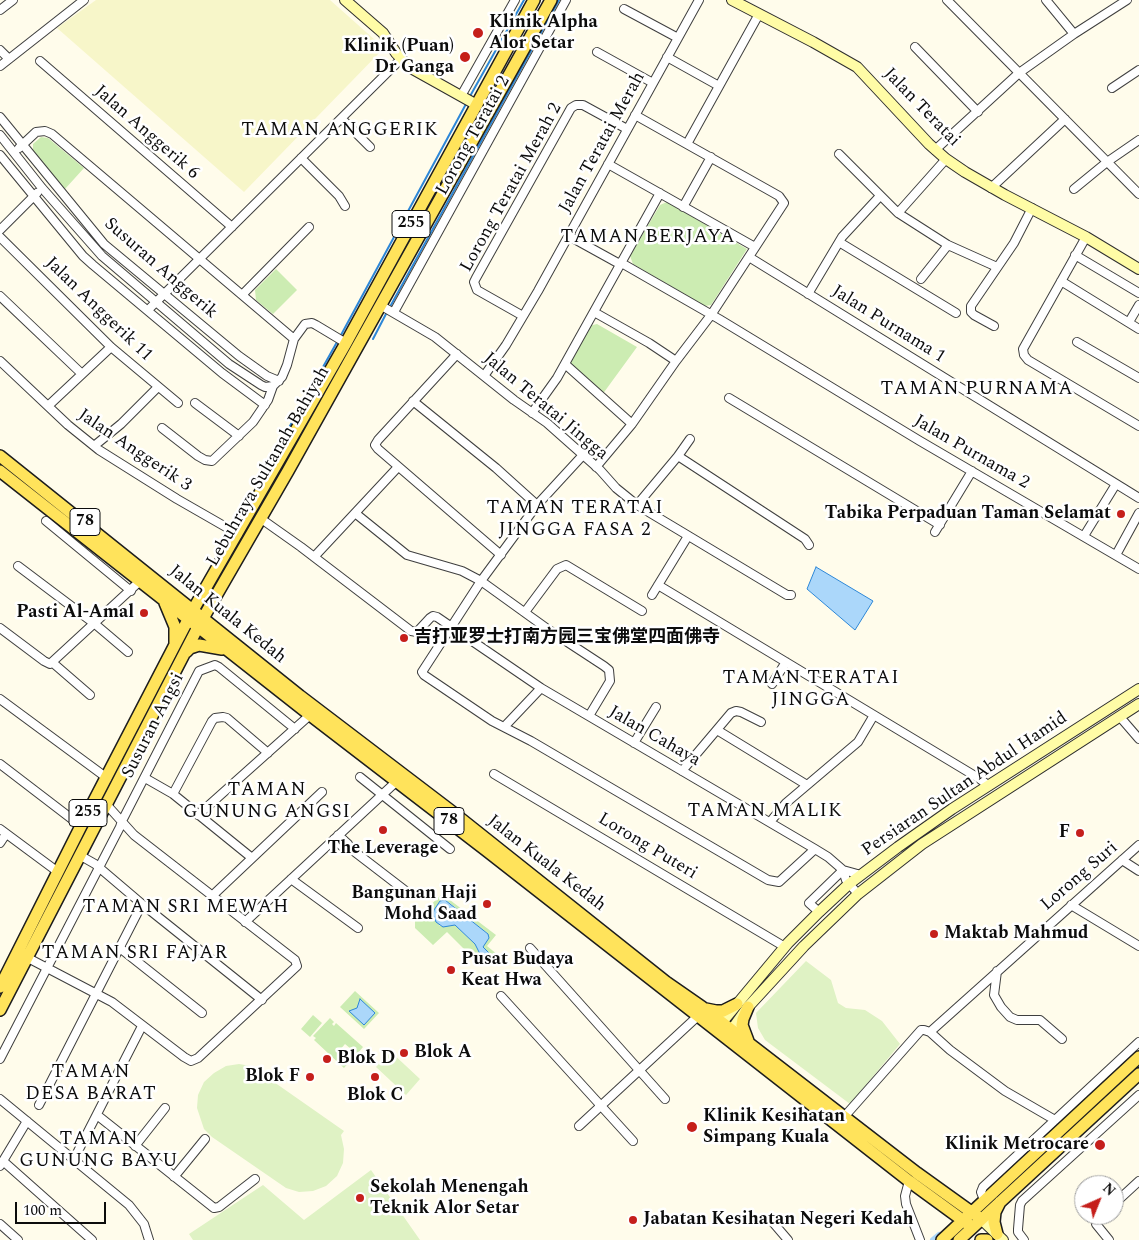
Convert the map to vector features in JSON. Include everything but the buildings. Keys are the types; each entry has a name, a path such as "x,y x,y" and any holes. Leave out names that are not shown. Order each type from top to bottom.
{"main road":[{"path":"345,0 383,33 409,67 468,100"},
{"name":"Lebuhraya Sultanah Bahiyah","path":"0,1010 201,623 316,421 468,100 534,0"},
{"name":"Lebuhraya Sultanah Bahiyah","path":"0,987 191,615 310,405 380,304 551,0"},
{"name":"Jalan Teratai","path":"732,0 857,67 935,150 946,159 991,188 1086,237 1139,269"},
{"path":"286,450 309,419 316,421"},
{"name":"Jalan Kuala Kedah","path":"0,456 76,515 166,595 201,623 227,650 310,715 326,721 486,838 666,982 700,1012"},
{"name":"Jalan Kuala Kedah","path":"0,471 140,581 166,595"},
{"path":"69,524 76,515"},
{"path":"175,646 175,627 166,595 187,597 196,594 210,581"},
{"path":"215,628 212,612 216,596"},
{"name":"Jalan Kuala Kedah","path":"201,623 215,628 397,781 728,1033 790,1087 909,1181 942,1205 972,1219"},
{"path":"185,654 190,648 198,646 227,650"},
{"name":"Persiaran Sultan Abdul Hamid","path":"728,1033 743,1006 786,947 849,884 936,820 1139,689"},
{"name":"Persiaran Sultan Abdul Hamid","path":"718,1026 743,1006 858,894 922,844 1139,704"},
{"path":"1099,715 1106,726"},
{"path":"749,1043 743,1032 742,1025 745,1013 743,1006 724,1011 700,1012 712,1034 730,1049 775,1083 790,1087"},
{"name":"Jalan Kuala Kedah","path":"728,1033 749,1043 954,1200 972,1219"},
{"path":"959,1240 984,1200 1139,1057"},
{"path":"945,1237 1000,1201 1139,1074"},
{"path":"954,1200 963,1202 984,1200"},
{"path":"993,1238 995,1212 1000,1201"},
{"path":"942,1205 948,1222 945,1237"},
{"path":"972,1219 993,1238"},
{"path":"982,1240 993,1238"}],"street":[{"path":"0,10 13,0"},
{"path":"0,66 84,0"},
{"path":"468,100 515,0"},
{"name":"Lorong Teratai 2","path":"394,312 566,0"},
{"name":"Jalan Teratai Merah","path":"484,376 506,345 523,316 699,0"},
{"path":"947,0 1139,194"},
{"path":"1046,0 1074,34"},
{"path":"935,150 1019,74 1124,1"},
{"path":"624,9 678,38"},
{"path":"687,144 759,14"},
{"path":"915,47 978,112"},
{"path":"0,50 8,58"},
{"path":"598,52 653,82"},
{"path":"667,57 719,86"},
{"path":"148,310 401,59"},
{"name":"Jalan Anggerik 6","path":"40,61 232,227"},
{"path":"1112,88 1139,70"},
{"name":"Lorong Teratai Merah 2","path":"523,316 477,290 474,282 476,278 571,108 576,105 583,105 627,129"},
{"path":"596,467 632,424 711,315 783,205 783,200 779,196 635,115"},
{"name":"Susuran Anggerik","path":"0,117 104,244 239,356 276,383"},
{"path":"342,119 370,147"},
{"path":"991,188 1064,119"},
{"path":"14,153 36,132 45,131 52,134 294,340"},
{"path":"0,135 42,188 102,256 230,364 261,385 276,383"},
{"path":"1074,189 1107,162 1139,140"},
{"path":"839,154 898,213 948,245 998,267"},
{"path":"0,155 93,265 222,373 265,405"},
{"path":"301,158 340,196 345,206"},
{"path":"684,207 711,158"},
{"path":"898,213 946,159"},
{"path":"608,164 755,247"},
{"path":"0,230 42,188"},
{"path":"532,413 551,388 565,364 660,193"},
{"path":"808,294 839,242 880,196"},
{"path":"994,326 974,315 970,309 1014,243 1032,208"},
{"path":"242,295 309,227"},
{"name":"Jalan Anggerik 11","path":"0,236 111,347 178,403"},
{"name":"Jalan Purnama 2","path":"568,236 711,315 1139,568"},
{"path":"1086,237 1023,349 1025,358 1139,426"},
{"path":"839,242 956,313"},
{"path":"921,279 948,245"},
{"path":"1075,255 1139,293"},
{"path":"93,265 102,256"},
{"name":"Jalan Purnama 1","path":"748,257 1139,498"},
{"path":"1061,281 1139,328"},
{"path":"0,296 82,374"},
{"name":"Jalan Teratai Jingga","path":"380,304 435,337 547,423 596,467 616,488 637,505 791,596"},
{"path":"1129,322 1139,306"},
{"path":"594,312 649,343 676,361"},
{"path":"162,428 198,456 209,462 215,460 253,422 265,405 287,365 294,340 305,324 316,325 351,345"},
{"path":"1077,342 1139,378"},
{"path":"48,406 111,347"},
{"path":"457,354 375,445 501,555"},
{"path":"222,373 239,356"},
{"name":"Jalan Anggerik 3","path":"0,361 94,446 169,494 238,534"},
{"path":"565,364 632,424"},
{"path":"94,446 158,387"},
{"path":"729,398 940,525"},
{"path":"413,401 496,468 537,505"},
{"path":"195,403 239,436"},
{"path":"637,505 690,439"},
{"path":"583,455 537,505 481,581 422,672 492,721 505,726 768,880 779,882 815,849"},
{"path":"678,456 798,534 809,545"},
{"path":"260,518 314,557 398,467"},
{"path":"935,532 972,471"},
{"path":"1084,536 1116,484"},
{"path":"355,513 407,555 462,571 481,581 608,670 610,681 589,716"},
{"path":"1116,555 1139,513"},
{"path":"46,521 131,591"},
{"path":"652,595 688,536"},
{"name":"Jalan Cahaya","path":"314,557 410,631 417,632 433,616 451,626 540,688 815,849 843,870 861,875"},
{"path":"525,612 557,569 566,565 642,611"},
{"path":"18,566 95,624 128,652"},
{"path":"0,628 44,662 53,663 140,581"},
{"path":"658,585 988,786"},
{"path":"772,684 786,662"},
{"path":"53,663 90,695"},
{"name":"Susuran Angsi","path":"0,1059 199,671 220,666 295,729"},
{"path":"505,726 540,688"},
{"path":"0,699 107,778"},
{"path":"634,743 656,707"},
{"path":"682,771 731,713 736,711 761,722"},
{"path":"198,815 310,715"},
{"path":"770,822 786,803 858,742 874,715"},
{"path":"1120,717 1139,739"},
{"path":"173,794 215,718 228,718 268,752"},
{"path":"717,730 807,785"},
{"path":"0,764 81,826"},
{"name":"Lorong Puteri","path":"494,774 786,947"},
{"path":"360,777 450,849"},
{"path":"145,778 173,794 252,858"},
{"path":"245,922 397,781"},
{"path":"212,896 322,792"},
{"path":"28,958 96,993 115,1005 184,1058 191,1061 198,1058 296,968 298,964 295,960 134,835 106,804"},
{"path":"0,843 3,831 58,872"},
{"path":"336,837 344,848 351,849 407,892"},
{"name":"Lorong Suri","path":"844,1117 921,1030 930,1032 1139,845"},
{"path":"81,856 99,868 262,1000"},
{"path":"1122,860 1139,871"},
{"path":"819,912 809,902 843,870"},
{"name":"Jalan Cahaya","path":"843,870 849,884 858,894"},
{"path":"293,877 310,893 358,928"},
{"path":"40,1105 142,904"},
{"path":"1071,905 1139,946"},
{"path":"120,948 202,1013"},
{"path":"530,948 665,1099"},
{"path":"997,971 994,995 1010,1017 1017,1020 1040,1020 1062,1039"},
{"path":"500,996 633,1141"},
{"path":"579,1126 640,1071 700,1012"},
{"path":"74,1159 142,1026"},
{"path":"930,1032 981,1074 1055,1120"},
{"path":"984,1200 981,1192 983,1187 1139,1042"},
{"path":"1024,1240 1018,1232 1022,1201 1139,1095"},
{"path":"0,1099 129,1204 144,1224 149,1240"},
{"path":"135,1146 165,1108"},
{"path":"97,1115 212,1207 216,1208 255,1179"},
{"path":"27,1122 1,1164 92,1240"},
{"path":"174,1177 205,1139"},
{"path":"909,1181 905,1196 906,1204 920,1240"},
{"path":"1124,1195 1139,1181"},
{"path":"770,1219 788,1240"},
{"path":"0,1224 18,1240"},
{"path":"1097,1225 1109,1240"}],"green space":[{"path":"96,0 330,0 384,48 244,192 57,28"},
{"path":"41,137 48,138 84,168 65,189 33,152 33,144"},
{"path":"667,202 747,249 711,305 705,306 633,264 630,256 660,205"},
{"path":"276,269 297,290 273,314 256,300 255,290"},
{"path":"597,324 637,347 602,395 568,364 589,326"},
{"path":"442,894 496,935 487,946 498,955 493,957 483,949 489,938 487,933 447,901 440,901 433,915 440,926 455,925 475,944 481,955 475,960 447,932 433,945 415,928 415,920"},
{"path":"806,961 831,980 838,1003 846,1008 865,1010 882,1021 900,1044 850,1104 765,1040 758,1028 756,1013"},
{"path":"355,991 379,1013 364,1029 340,1007"},
{"path":"313,1015 322,1023 310,1037 301,1029"},
{"path":"330,1018 334,1022 332,1024 334,1026 336,1023 363,1047 357,1054 345,1044 339,1051 350,1061 344,1068 314,1040 316,1038 313,1036"},
{"path":"390,1051 420,1079 406,1095 376,1067"},
{"path":"239,1064 251,1066 344,1131 341,1135 344,1149 343,1163 337,1176 326,1186 313,1191 299,1192 286,1188 212,1137 204,1129 197,1108 198,1095 204,1082 226,1066"},
{"name":"Sekolah Menengah Teknik Alor Setar","path":"371,1170 420,1240 193,1240 189,1234 263,1185 304,1220"}],"water":[{"path":"816,567 873,601 855,630 807,589"},
{"path":"445,900 488,934 489,938 483,947 494,958 494,963 487,961 480,954 475,944 455,925 443,927 436,922 433,915 434,910 440,901"},
{"path":"360,999 375,1013 364,1025 349,1011 357,1008"}],"waterway":[{"path":"469,98 524,0"},
{"path":"391,305 559,0"},
{"path":"341,335 466,104"},
{"path":"373,339 387,312"},
{"path":"267,467 337,342"},
{"path":"933,1240 939,1235"}],"place":[{"name":"Klinik Alpha Alor Setar","path":"478,33"},
{"name":"Klinik (Puan) Dr Ganga","path":"465,57"},
{"name":"Tabika Perpaduan Taman Selamat","path":"1121,514"},
{"name":"Pasti Al-Amal","path":"144,613"},
{"name":"吉打亚罗士打南方园三宝佛堂四面佛寺","path":"404,638"},
{"name":"The Leverage","path":"383,830"},
{"name":"F","path":"1080,833"},
{"name":"Bangunan Haji Mohd Saad","path":"487,904"},
{"name":"Maktab Mahmud","path":"934,934"},
{"name":"Pusat Budaya Keat Hwa","path":"451,970"},
{"name":"Blok A","path":"404,1053"},
{"name":"Blok D","path":"327,1059"},
{"name":"Blok F","path":"310,1077"},
{"name":"Blok C","path":"375,1077"},
{"name":"Klinik Kesihatan Simpang Kuala","path":"692,1127"},
{"name":"Klinik Metrocare","path":"1100,1145"},
{"name":"Sekolah Menengah Teknik Alor Setar","path":"360,1198"},
{"name":"Jabatan Kesihatan Negeri Kedah","path":"633,1220"}],"district":[{"name":"TAMAN ANGGERIK","path":"340,131"},
{"name":"TAMAN BERJAYA","path":"648,238"},
{"name":"TAMAN PURNAMA","path":"977,390"},
{"name":"TAMAN TERATAI JINGGA FASA 2","path":"575,520"},
{"name":"TAMAN TERATAI JINGGA","path":"811,690"},
{"name":"TAMAN GUNUNG ANGSI","path":"267,802"},
{"name":"TAMAN MALIK","path":"765,812"},
{"name":"TAMAN SRI MEWAH","path":"186,908"},
{"name":"TAMAN SRI FAJAR","path":"135,954"},
{"name":"TAMAN DESA BARAT","path":"91,1084"},
{"name":"TAMAN GUNUNG BAYU","path":"99,1151"}]}
